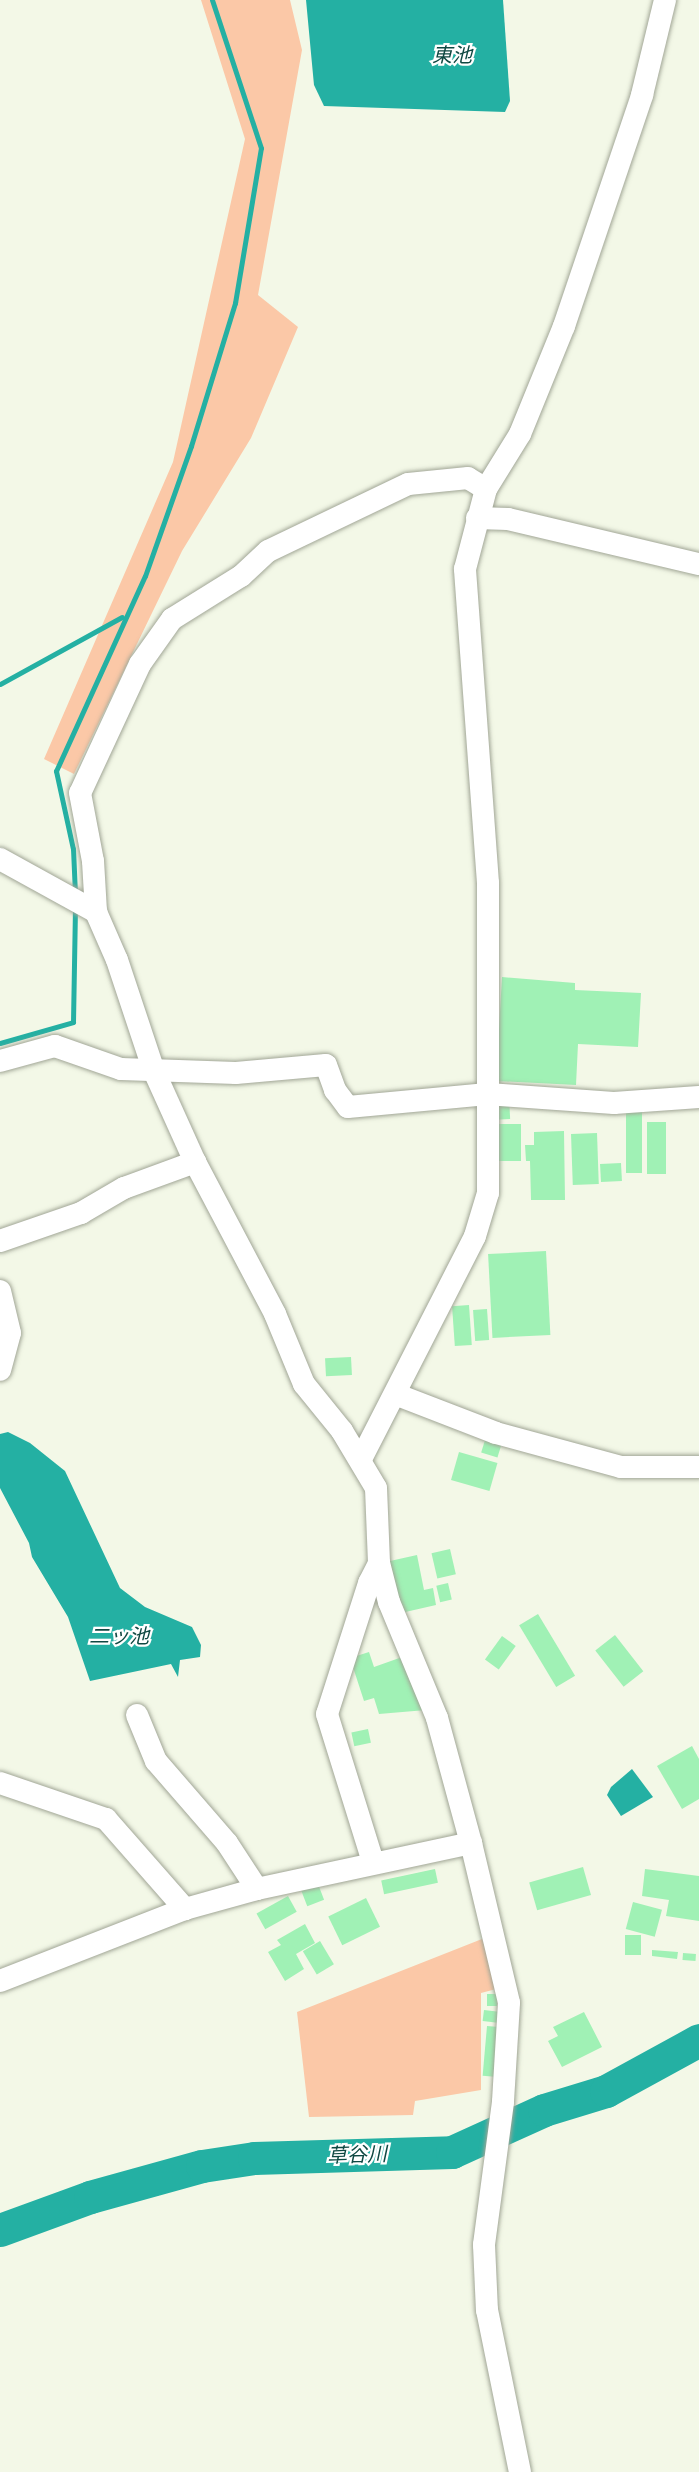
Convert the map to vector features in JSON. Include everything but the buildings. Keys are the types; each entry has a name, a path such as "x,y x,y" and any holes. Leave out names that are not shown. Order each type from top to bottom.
{"street":[{"path":"361,1459 475,1236 488,1193 488,883 465,568 486,489 520,434 564,326 642,95 665,0"},
{"path":"486,489 468,478 408,484 268,550 241,576 172,619 140,664 80,793 93,861 96,912 117,960 154,1071 195,1162 275,1314 304,1384 361,1459 376,1488 379,1563 389,1602 437,1718 471,1843 509,2003 503,2102 484,2245 487,2310 520,2472"},
{"path":"477,518 508,519 699,564"},
{"path":"0,859 96,912"},
{"path":"0,1061 54,1046 121,1069 236,1073 326,1065 335,1090 348,1107 487,1094 614,1103 699,1097"},
{"path":"0,1241 81,1213 124,1188 195,1162"},
{"path":"0,1291 10,1333 0,1370"},
{"path":"395,1394 496,1433 621,1467 699,1467"},
{"path":"373,1862 327,1714 369,1583 379,1563"},
{"path":"137,1714 156,1761 226,1843 257,1889"},
{"path":"0,1783 106,1819 184,1909"},
{"path":"0,1981 184,1909 373,1862 471,1843"}],"shaded area":[{"path":"201,0 290,0 302,50 258,295 298,327 251,438 182,551 74,774 44,759 173,462 245,139"},
{"path":"482,1939 500,1988 481,1993 481,2090 415,2101 413,2115 309,2117 297,2012"}],"water":[{"name":"東池","path":"306,0 503,0 510,101 505,112 324,106 314,85"},
{"name":"二ッ池","path":"8,1432 30,1443 65,1471 120,1588 145,1607 192,1627 201,1645 200,1657 180,1660 178,1677 171,1664 90,1681 68,1617 32,1557 29,1543 0,1488 0,1434"},
{"path":"632,1769 653,1797 621,1816 607,1795 611,1787"}],"waterway":[{"path":"75,894 73,849 56,771 145,576 191,446 235,303 261,148 212,0"},
{"path":"0,684 122,617"},
{"path":"0,1043 73,1022 75,906"},
{"name":"草谷川","path":"0,2230 90,2197 202,2166 254,2158 452,2152 544,2110 606,2091 699,2040"}]}
